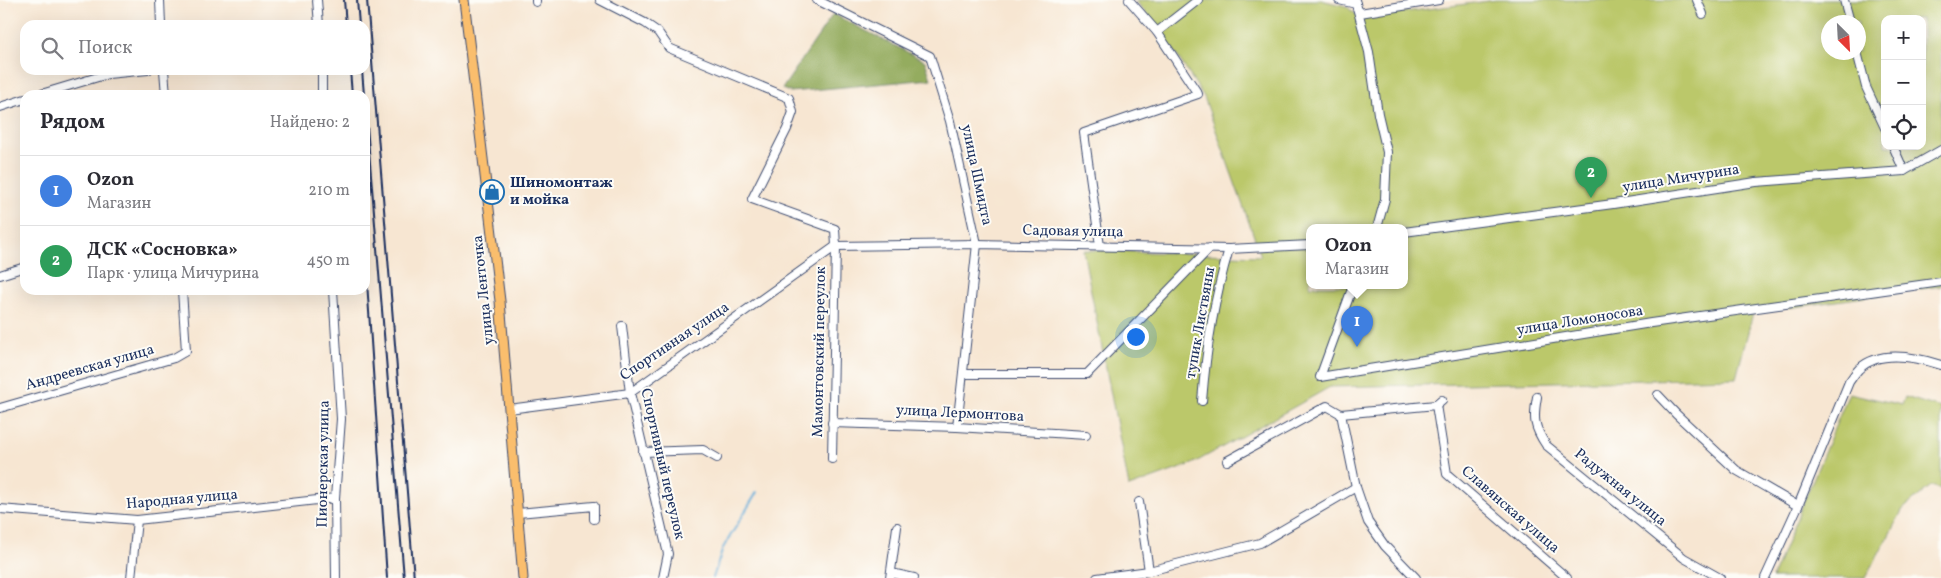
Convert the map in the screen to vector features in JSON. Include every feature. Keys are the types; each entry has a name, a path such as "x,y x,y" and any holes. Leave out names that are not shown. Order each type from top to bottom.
{"main road":[{"name":"улица Ленточка","path":"464,0 500,301 523,578"}],"street":[{"path":"160,0 162,20"},
{"path":"317,0 319,20"},
{"path":"600,0 645,23 658,32 669,48 789,98 793,112 787,129 752,199 835,229 836,246"},
{"name":"улица Шмидта","path":"817,0 930,56 950,121 977,244 957,427"},
{"path":"1100,246 1084,133 1198,94 1157,32 1129,0"},
{"path":"1157,32 1198,0"},
{"path":"1339,0 1356,2"},
{"path":"1356,2 1360,13 1439,0"},
{"path":"1697,0 1703,14"},
{"path":"1844,0 1848,15"},
{"path":"1356,2 1369,52 1378,114 1387,152 1385,199 1378,224"},
{"path":"1859,60 1866,87 1881,119"},
{"path":"55,90 105,75"},
{"path":"164,75 166,90"},
{"path":"322,75 322,90"},
{"path":"0,107 20,101"},
{"path":"1895,150 1904,171 1941,150"},
{"name":"улица Мичурина","path":"1408,231 1613,204 1756,182 1904,171"},
{"name":"Садовая улица","path":"836,246 977,244 1230,249 1306,245"},
{"name":"Спортивная улица","path":"509,409 630,393 836,246"},
{"name":"Мамонтовский переулок","path":"832,459 836,246"},
{"path":"963,374 1087,374 1210,248"},
{"name":"тупик Листвяны","path":"1202,401 1205,359 1221,278 1230,249"},
{"path":"0,275 20,269"},
{"name":"улица Ломоносова","path":"1352,289 1320,378 1651,323 1941,282"},
{"name":"Андреевская улица","path":"0,408 174,358 186,351 182,295"},
{"name":"Пионерская улица","path":"333,295 341,419 335,498 336,578"},
{"name":"Спортивный переулок","path":"622,326 630,393 668,554 663,578"},
{"path":"1765,578 1798,506 1850,382 1858,370 1868,363 1894,356 1920,358 1941,365"},
{"path":"1658,395 1736,470 1798,506"},
{"name":"Радужная улица","path":"1537,398 1534,416 1538,432 1546,445 1684,558 1720,578"},
{"name":"Славянская улица","path":"1341,414 1439,403 1447,474 1567,578"},
{"path":"1227,461 1327,406 1341,414 1356,487 1368,522 1385,546 1416,578"},
{"name":"улица Лермонтова","path":"832,423 1086,434"},
{"path":"643,452 703,450 717,458"},
{"path":"1097,578 1149,571 1260,543 1356,487"},
{"name":"Народная улица","path":"0,509 137,520 335,498"},
{"path":"1139,502 1149,571"},
{"path":"518,513 594,506 594,519"},
{"path":"131,578 137,520"},
{"path":"896,527 891,576 914,578"}],"green space":[{"path":"1135,0 1321,0 1346,6 1360,18 1496,0 1941,0 1941,286 1753,313 1736,378 1330,387 1192,464 1129,487 1083,250 1261,256 1204,97 1161,31"},
{"path":"833,14 925,61 931,79 790,92 782,89"},
{"path":"1849,393 1902,405 1905,397 1941,408 1941,489 1931,486 1903,509 1866,578 1772,578"}],"waterway":[{"path":"713,578 723,548 757,492"}],"railway":[{"path":"344,0 346,20"},
{"path":"357,0 359,20"},
{"path":"367,0 369,20"},
{"path":"370,37 414,578"},
{"path":"350,75 352,90"},
{"path":"362,75 364,90"},
{"path":"370,163 404,578"},
{"path":"368,295 387,578"}],"place":[{"name":"Шиномонтаж и мойка","path":"492,192"},
{"name":"ДСК «Сосновка»","path":"1591,198"},
{"name":"Ozon","path":"1357,347"}]}
